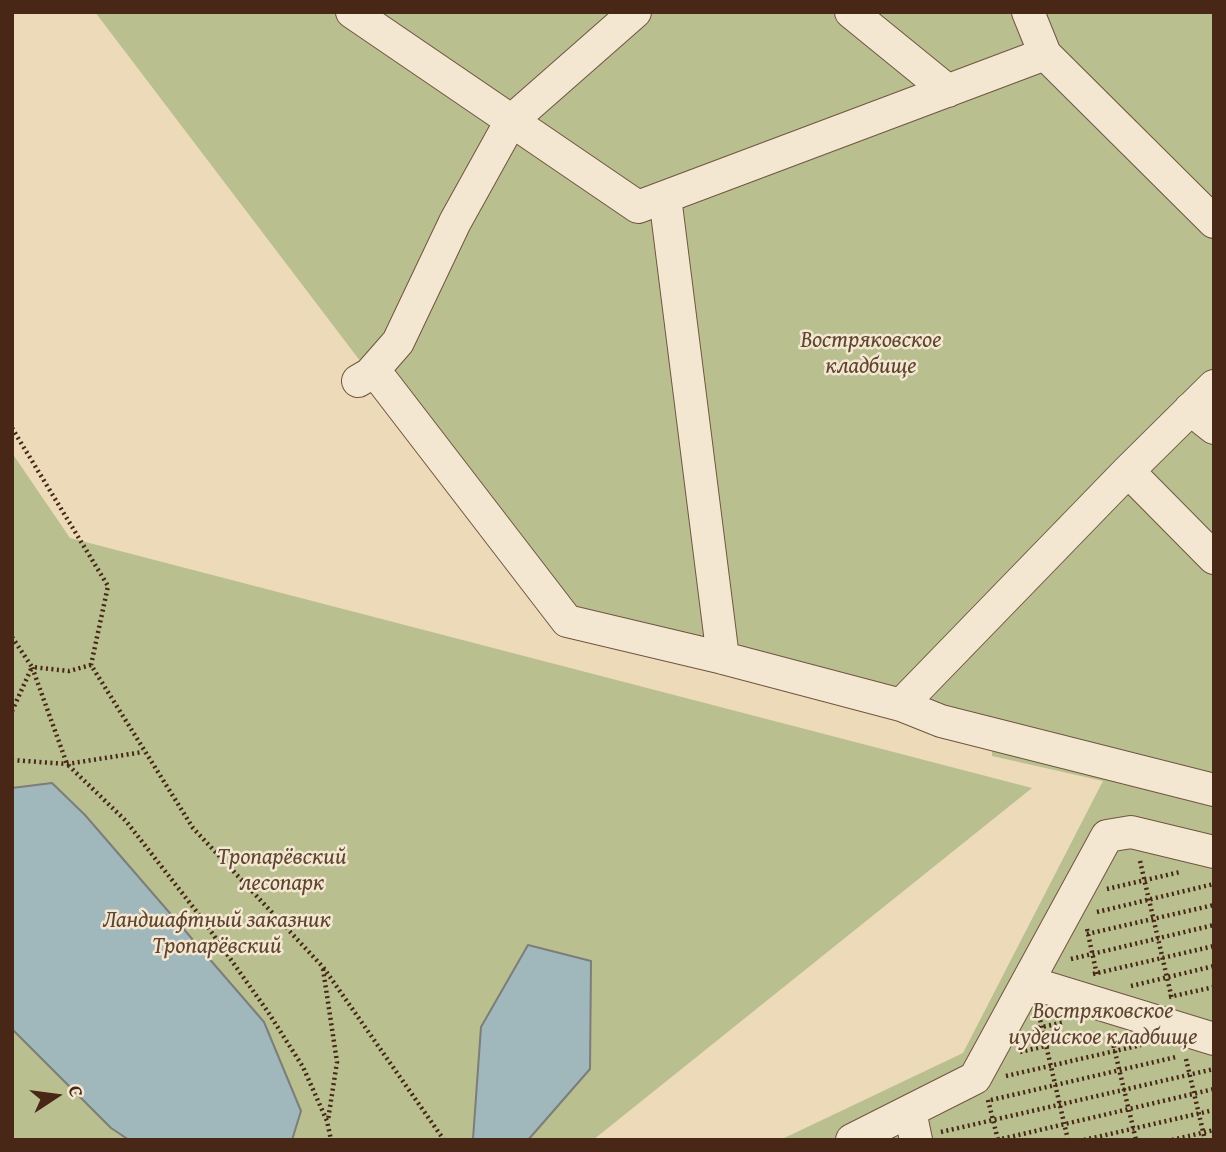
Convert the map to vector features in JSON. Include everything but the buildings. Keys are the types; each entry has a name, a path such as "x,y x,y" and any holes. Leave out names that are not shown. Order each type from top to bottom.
{"lane":[{"path":"352,12 638,207 1045,54"},
{"path":"635,12 511,121 455,222 398,342 365,376 567,621 723,658 901,705 941,720 1214,790"},
{"path":"851,12 948,91"},
{"path":"1028,12 1045,54 1214,222"},
{"path":"665,197 723,658"},
{"path":"901,705 1128,471 1202,419 1214,386"},
{"path":"1128,471 1214,558"},
{"path":"852,1140 914,1130 982,1075 1107,836 1131,832 1202,861"},
{"path":"1044,953 1214,1039"}],"path":[{"path":"12,428 107,586 91,665 193,828 323,967 444,1140"},
{"path":"12,637 32,667 67,764 126,821 200,915 303,1067 327,1121 331,1140"},
{"path":"32,667 69,671 91,665"},
{"path":"12,711 32,667"},
{"path":"12,760 67,764 144,751"},
{"path":"1105,889 1202,861"},
{"path":"1044,953 1214,884"},
{"path":"1044,953 1214,905"},
{"path":"1044,953 1214,925"},
{"path":"323,967 337,1062 327,1121"},
{"path":"1141,1044 982,1075 997,1140 1214,1090"},
{"path":"976,1104 1185,1055"},
{"path":"914,1130 993,1120 1214,1069"},
{"path":"1084,1140 1214,1110"},
{"path":"1172,1140 1214,1130"}],"green space":[{"name":"Востряковское кладбище","path":"95,12 1214,12 1214,1140 780,1140 963,1053 1103,781 992,756 992,740 563,628"},
{"name":"Тропарёвский лесопарк","path":"12,453 70,538 1032,788 593,1140 12,1140"}],"water":[{"path":"52,783 85,815 264,1022 301,1111 292,1140 129,1140 111,1128 12,1029 12,788"},
{"path":"528,945 591,961 590,1069 528,1140 475,1140 481,1027"}],"park label":[{"name":"Ландшафтный заказник Тропарёвский","path":"217,934"},
{"name":"Востряковское иудейское кладбище","path":"1103,1025"}]}
